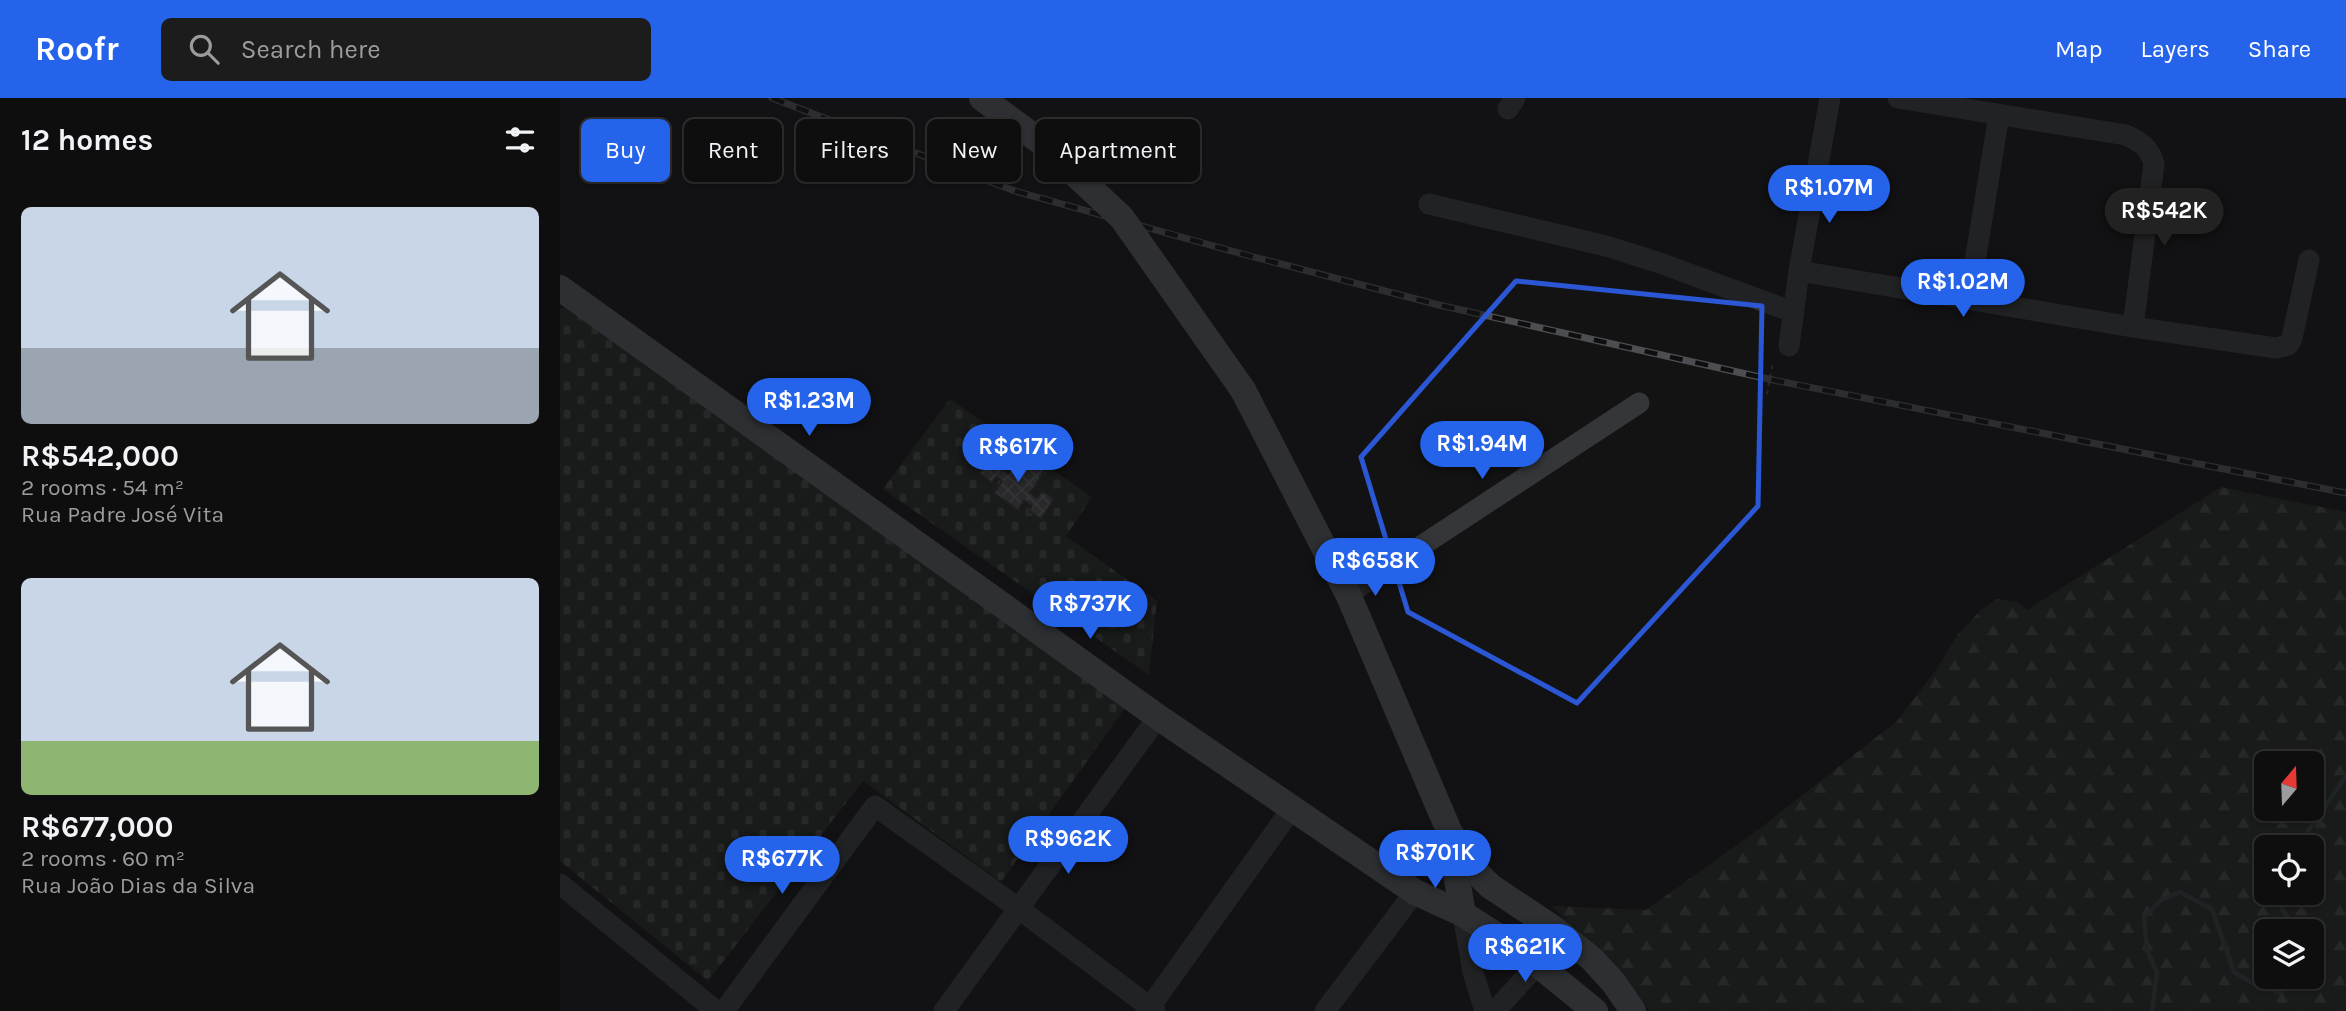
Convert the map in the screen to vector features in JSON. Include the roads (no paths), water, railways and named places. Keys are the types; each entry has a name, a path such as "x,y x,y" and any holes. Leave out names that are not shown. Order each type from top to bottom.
{"main road":[{"path":"982,98 1041,142 1122,218 1243,390 1348,594 1450,833 1479,875 1490,886 1556,930 1592,960 1614,982 1633,1011"},
{"path":"560,288 1158,718 1415,892 1463,914 1538,964 1595,1011"},
{"path":"560,300 594,312"},
{"path":"1450,833 1463,914"},
{"path":"1538,964 1556,930"}],"street":[{"path":"1789,346 1799,271 1830,98"},
{"path":"1898,98 2126,135 2151,152 2154,164 2133,327"},
{"path":"1969,298 1999,115"},
{"path":"1429,204 1606,246 1793,312"},
{"path":"1799,271 2276,348 2288,345 2292,338 2309,260"},
{"path":"1348,594 1639,403"},
{"path":"944,1011 1158,718"},
{"path":"724,1011 875,806 1018,908 1150,1010 1293,807"},
{"path":"560,884 716,1011"},
{"path":"1325,1011 1415,892"},
{"path":"1463,914 1473,972 1485,1011"},
{"path":"1495,1011 1538,964"}],"waterway":[{"path":"2305,835 2346,776"},
{"path":"2152,1011 2157,973 2147,950 2144,917 2161,900 2180,892 2212,909 2234,972 2254,984"},
{"path":"2280,905 2289,919"},
{"path":"2269,989 2281,993 2284,989"}],"railway":[{"path":"772,98 1015,191 1439,305 1773,380 2346,493"}]}
